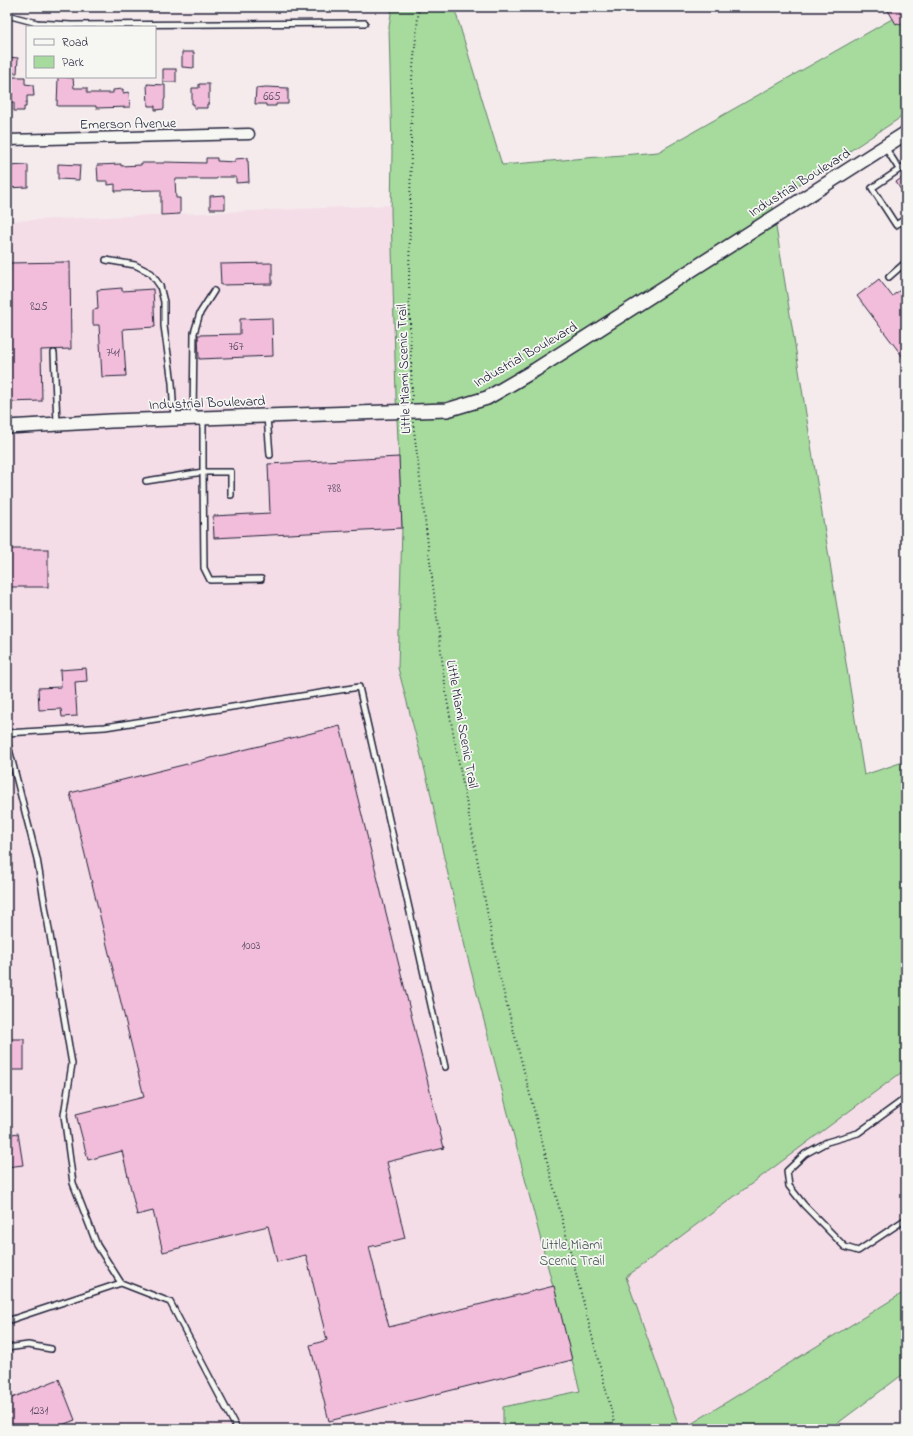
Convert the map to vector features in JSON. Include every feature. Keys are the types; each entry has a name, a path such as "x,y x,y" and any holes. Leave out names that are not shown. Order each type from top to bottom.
{"street":[{"name":"Industrial Boulevard","path":"7,427 198,418 447,410 487,398 535,370 906,133"},
{"name":"Emerson Avenue","path":"7,140 249,134"}],"lane":[{"path":"7,14 37,23 71,25 365,23"},
{"path":"884,146 899,170"},
{"path":"906,165 872,188 896,225 906,218"},
{"path":"106,260 135,264 151,273 160,286 164,302 164,326 172,383 174,419"},
{"path":"889,277 906,262"},
{"path":"214,291 200,314 194,333 198,418 203,472 204,568 210,580 261,579"},
{"path":"54,353 57,424"},
{"path":"267,416 270,455"},
{"path":"146,481 203,472 231,472 231,495"},
{"path":"7,733 104,727 359,688 445,1067"},
{"path":"7,741 37,859 72,1064 64,1115 73,1183 97,1245 121,1283 170,1302 237,1429"},
{"path":"906,1098 858,1134 826,1142 805,1154 787,1171 788,1186 804,1205 845,1247 858,1251 906,1219"},
{"path":"7,1321 121,1283"},
{"path":"7,1348 28,1345 51,1349"}],"path":[{"name":"Little Miami Scenic Trail","path":"419,7 412,78 409,282 412,411 447,700 499,974 616,1429"}],"shaded area":[{"path":"393,205 402,528 398,668 587,1390 503,1407 503,1429 7,1429 7,221"},
{"path":"906,1034 906,1367 827,1429 640,1429 597,1243"}],"green space":[{"path":"392,7 454,7 502,165 658,152 906,11 906,114 772,202 864,775 906,761 906,1069 626,1277 680,1429 503,1429 503,1407 580,1391 467,955 429,786 398,668 402,528 396,396 391,211 392,152 389,27"},
{"path":"906,1291 906,1372 830,1429 683,1429"}],"building":[{"path":"886,7 906,7 906,21 899,25 898,23 896,24"},
{"path":"182,52 194,52 194,68 182,67"},
{"path":"7,57 18,58 17,73 7,73"},
{"path":"163,69 176,69 176,82 163,82"},
{"path":"12,77 25,77 25,84 33,85 34,96 27,96 24,111 14,111 14,103 12,103"},
{"path":"58,78 73,78 74,88 87,88 87,93 113,93 113,90 123,89 123,93 129,92 130,107 96,108 96,106 57,106"},
{"path":"147,84 165,85 164,109 155,110 155,106 148,106"},
{"path":"199,84 209,84 209,104 207,104 207,108 194,108 194,104 192,104 192,88 199,88"},
{"path":"256,88 288,88 288,104 266,106 266,104 255,104"},
{"path":"206,158 217,158 217,161 235,162 235,159 247,158 249,182 236,183 236,177 219,177 216,179 175,179 176,198 180,198 180,214 161,215 161,190 115,191 115,184 108,185 108,181 98,181 97,165 121,164 121,166 164,162 206,163"},
{"path":"58,164 80,165 79,180 58,179"},
{"path":"28,165 28,187 7,188 7,166"},
{"path":"906,175 906,198 896,182"},
{"path":"225,195 225,209 210,209 210,196"},
{"path":"70,262 71,349 41,350 42,401 7,402 7,263"},
{"path":"272,263 272,284 221,285 220,264"},
{"path":"879,279 892,296 906,286 906,361 857,296"},
{"path":"122,288 122,291 153,289 155,327 123,329 126,376 102,377 99,325 93,325 93,310 98,309 97,290"},
{"path":"272,318 273,356 199,359 198,335 240,334 240,319"},
{"path":"399,457 402,528 214,538 213,516 270,513 268,464"},
{"path":"7,549 48,549 48,587 7,587"},
{"path":"86,668 87,681 75,682 77,716 62,717 61,709 39,710 38,688 61,687 60,670"},
{"path":"340,726 444,1148 387,1162 405,1238 369,1247 389,1327 554,1286 572,1360 329,1421 310,1345 327,1340 306,1255 277,1262 268,1226 163,1252 153,1211 137,1215 122,1151 88,1160 76,1114 144,1097 70,793"},
{"path":"7,1039 24,1039 24,1070 7,1070"},
{"path":"18,1133 23,1165 7,1167 7,1135"},
{"path":"59,1379 75,1420 52,1429 7,1429 7,1400"}]}
